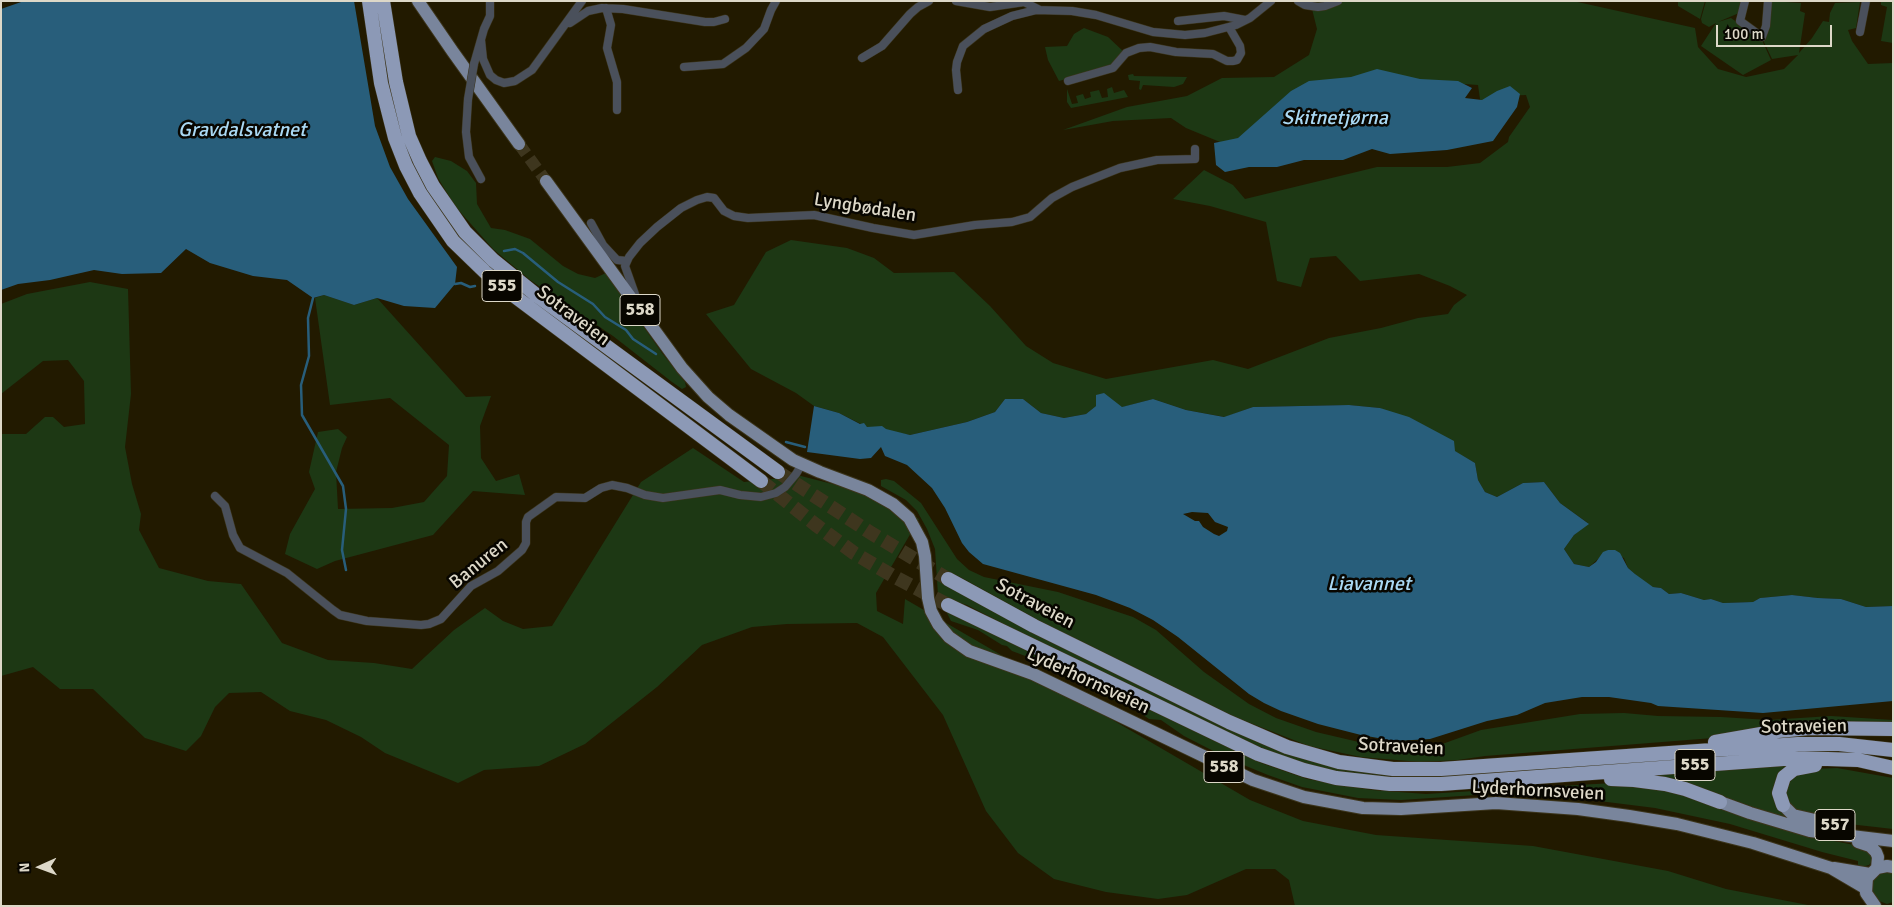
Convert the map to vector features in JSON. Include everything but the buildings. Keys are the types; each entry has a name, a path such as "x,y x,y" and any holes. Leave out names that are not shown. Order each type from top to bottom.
{"highway":[{"name":"Sotraveien","path":"368,1 381,83 395,138 406,166 420,193 453,241 505,289 761,481"},
{"name":"Sotraveien","path":"383,1 396,82 409,136 433,186 465,232 493,260 542,300 778,472"},
{"name":"Sotraveien","path":"948,579 1034,626 1263,738 1308,754 1365,766 1415,770 1474,768 1806,744 1846,744 1893,750"},
{"name":"Sotraveien","path":"948,604 1258,754 1304,770 1336,778 1390,784 1440,784 1797,758 1858,760 1893,768"},
{"name":"555","path":"1595,758 1654,748 1717,742 1778,731 1810,728 1893,729"},
{"name":"555","path":"1856,728 1893,736"},
{"name":"555","path":"1783,805 1779,793 1781,782 1788,772 1802,766 1834,764 1875,769 1893,768"},
{"name":"555","path":"1497,780 1542,782 1602,779 1634,780 1685,789 1720,802"}],"main road":[{"path":"418,1 519,144"},
{"name":"Lyderhornsveien","path":"546,181 599,247 632,300 682,368 708,397 755,433 802,464 868,490 893,504 909,518 922,542 931,612 942,630 957,644 969,651 1034,674 1253,780 1304,797 1363,808 1401,809 1496,803 1578,809 1629,816 1727,835 1831,868 1865,888"},
{"name":"557","path":"1720,802 1770,820 1870,846 1878,856 1874,871"},
{"name":"557","path":"1783,805 1793,815 1804,818 1840,826 1893,833"},
{"name":"557","path":"1810,831 1893,841"},
{"name":"558","path":"1874,871 1887,866 1893,867"},
{"name":"Lyderhornsveien","path":"1831,868 1874,871"},
{"path":"1874,871 1865,888 1868,898 1875,906"}],"street":[{"path":"481,179 473,168 468,152 466,119 474,64 490,16 490,1"},
{"path":"481,40 483,59 490,75 504,83 515,81 532,70 582,1"},
{"path":"684,67 723,64 746,48 764,29 776,1"},
{"path":"862,58 882,46 910,14 929,1"},
{"path":"956,1 990,7 1024,2 1040,10"},
{"path":"958,90 956,62 963,46 993,24 1012,16 1040,10 1089,13 1144,30 1173,35 1195,34 1229,27 1247,19 1271,1"},
{"path":"1298,1 1318,7 1338,1"},
{"path":"1745,1 1740,21 1762,37 1766,26 1768,1"},
{"path":"1860,32 1866,1"},
{"path":"566,25 588,11 606,8 705,22 724,19"},
{"path":"606,8 611,25 607,48 617,82 617,110"},
{"path":"1178,20 1224,16 1237,20 1247,19"},
{"path":"1068,81 1113,68 1126,53 1139,48 1150,47 1176,52 1213,54 1227,61 1233,61 1242,53 1229,27"},
{"name":"Lyngbødalen","path":"627,261 640,243 671,216 691,202 707,197 714,198 724,211 734,216 748,218 814,215 914,235 966,226 1012,222 1030,217 1052,198 1072,187 1120,168 1157,160 1195,159 1195,149"},
{"path":"590,223 599,247 617,260 627,261 626,270 636,297 632,300"},
{"name":"Banuren","path":"216,496 225,506 232,535 240,548 288,573 333,610 350,618 367,621 420,625 429,624 441,619 471,586 498,571 522,550 526,543 526,522 528,518 556,497 585,498 602,488 612,485 645,495 663,498 720,490 740,495 761,497 776,493 785,487 802,464"}],"green space":[{"path":"1309,1 1573,1 1695,28 1698,47 1718,69 1746,77 1784,69 1798,55 1772,59 1763,40 1770,1 1801,3 1800,11 1805,13 1799,53 1823,21 1829,22 1830,13 1835,3 1860,2 1856,28 1848,30 1852,41 1868,64 1893,63 1893,606 1866,607 1841,599 1792,595 1760,598 1753,602 1723,603 1681,593 1669,594 1661,588 1653,587 1645,583 1628,568 1624,558 1608,550 1589,567 1574,564 1564,549 1574,535 1588,523 1560,503 1544,482 1523,483 1497,497 1485,492 1478,480 1475,463 1380,408 1349,405 1253,407 1225,417 1186,410 1153,399 1123,407 1096,406 1086,414 1064,418 1041,413 1023,399 1005,399 995,412 967,422 910,435 867,427 839,413 814,406 796,393 751,369 706,314 734,305 766,252 791,240 847,248 874,258 894,273 954,272 990,306 1026,346 1053,363 1106,379 1213,360 1248,369 1329,338 1381,328 1418,318 1448,314 1454,305 1467,295 1419,274 1360,281 1336,256 1310,258 1301,287 1277,281 1266,222 1210,206 1173,199 1204,170 1233,185 1245,199 1377,167 1447,167 1480,163 1508,142 1509,137 1530,107 1526,95 1503,96 1485,106 1480,99 1478,85 1421,81 1237,149 1186,128 1171,118 1113,121 1063,130 1127,107 1187,96 1222,78 1274,77 1309,55 1317,29 1311,5 1314,4"},
{"path":"1678,1 1705,1 1700,19 1678,6"},
{"path":"1706,1 1742,1 1739,13 1718,22 1731,18 1762,40 1771,60 1743,75 1701,46 1716,23 1709,27 1702,23 1701,19"},
{"path":"1881,1 1893,1 1893,43 1881,41 1887,7 1881,5"},
{"path":"1084,28 1108,37 1124,52 1110,67 1059,81 1048,60 1045,47 1067,46 1074,34"},
{"path":"1133,74 1134,76 1187,77 1183,84 1174,87 1143,85 1141,90 1139,89 1140,81 1129,80 1128,75"},
{"path":"1112,87 1114,93 1124,90 1128,97 1071,108 1067,102 1067,89 1072,104 1078,103 1076,96 1083,94 1085,99 1091,97 1090,92 1099,90 1102,98 1108,97 1107,89"},
{"path":"435,157 451,161 467,171 476,183 477,204 491,228 505,230 530,239 563,266 578,274 595,278 606,273 662,353 685,382 686,387 682,389 672,382 613,336 530,280 493,249 455,206 438,178 432,161"},
{"path":"90,282 128,289 131,394 125,447 132,484 141,514 139,530 159,568 208,581 241,584 282,643 328,660 374,663 412,669 454,630 485,608 503,621 523,629 552,626 641,482 693,448 744,482 801,476 872,494 919,519 876,593 877,611 903,624 905,599 1250,800 1303,821 1376,835 1533,846 1668,871 1726,889 1813,906 1295,906 1289,880 1275,869 1246,869 1187,895 1158,899 1106,892 1054,879 1018,853 986,811 943,715 883,637 857,623 787,624 752,627 702,645 657,687 585,744 539,766 484,770 458,783 385,753 361,737 326,720 290,711 261,692 229,693 215,707 201,736 186,751 145,738 93,689 60,689 33,667 1,676 1,434 26,434 45,417 53,417 64,427 85,424 84,381 68,360 43,361 1,394 1,304 27,294"},
{"path":"324,295 354,305 377,298 466,397 491,396 480,426 481,458 496,481 519,474 525,495 473,491 433,535 335,561 317,569 285,554 290,534 315,489 309,472 318,432 338,429 347,437 336,472 338,509 392,508 424,502 447,476 449,445 390,398 330,405 315,298"},
{"path":"881,480 894,481 921,503 957,559 969,570 984,577 1058,592 1133,617 1156,630 1204,672 1249,704 1276,718 1316,732 1363,743 1402,749 1417,749 1434,747 1481,730 1580,714 1624,713 1769,720 1831,716 1893,720 1893,725 1841,720 1809,722 1713,738 1485,756 1458,760 1420,762 1361,757 1309,746 1235,717 1049,626 960,577 950,574 1081,657 1312,761 1584,766 1700,756 1738,757 1431,778 1394,778 1323,770 1256,747 1050,648 967,605 953,602 983,629 1261,763 1307,779 1372,790 1426,794 1490,790 1540,790 1541,787 1614,783 1679,792 1743,817 1795,833 1864,847 1872,854 1872,861 1869,865 1858,868 1858,861 1730,824 1655,808 1591,800 1491,794 1401,800 1358,798 1302,787 1268,775 1229,759 1184,736 1161,720 1149,719 1127,704 1110,699 1101,692 1087,688 1069,675 1012,651 1007,646 1002,645 978,630 951,621 938,595 935,549 927,529 917,511 906,500 881,486"},
{"path":"1787,765 1781,772 1787,819 1716,794 1650,777 1650,775"},
{"path":"1837,768 1893,778 1893,829 1849,824 1796,810 1786,800 1784,786 1787,779 1812,769"},
{"path":"1884,872 1893,873 1893,902 1887,904 1877,900 1872,892 1872,881"}],"water":[{"name":"Gravdalsvatnet","path":"24,1 354,1 375,126 390,167 408,199 457,267 455,284 435,308 404,306 377,298 354,305 324,295 313,298 287,280 253,276 210,263 186,249 161,273 122,274 94,270 50,280 18,284 1,290 1,9"},
{"name":"Skitnetjørna","path":"1377,69 1420,79 1458,81 1472,88 1465,98 1482,100 1510,86 1520,94 1517,107 1493,141 1447,150 1390,154 1372,149 1343,160 1304,160 1277,167 1249,167 1225,172 1216,165 1214,143 1238,138 1291,91 1309,81 1351,77"},
{"name":"Liavannet","path":"1104,393 1122,407 1153,399 1186,410 1224,417 1253,407 1349,405 1380,408 1409,417 1454,441 1455,451 1475,463 1478,480 1485,492 1497,497 1523,483 1544,482 1560,503 1589,524 1574,535 1564,549 1574,564 1589,567 1596,562 1603,552 1615,550 1620,553 1628,568 1635,574 1653,587 1661,588 1669,594 1681,593 1723,603 1753,602 1760,598 1792,595 1841,599 1866,607 1893,606 1893,701 1763,713 1658,706 1651,703 1609,697 1582,697 1545,703 1517,715 1487,721 1430,739 1395,741 1361,735 1318,724 1264,703 1249,694 1178,637 1153,620 1130,608 1096,595 983,564 962,543 945,508 932,488 907,465 885,456 881,447 871,458 860,459 807,452 814,406 839,413 860,424 864,423 867,427 882,426 886,429 910,435 967,422 995,412 1005,399 1023,399 1041,413 1064,418 1086,414 1096,406 1096,395","holes":["1192,512 1208,513 1215,522 1228,527 1227,531 1219,536 1203,527 1199,521 1195,521 1183,514"]}],"waterway":[{"path":"504,251 515,249 523,253 558,282 593,304 605,317 626,330 633,339 656,354"},
{"path":"455,284 461,283 470,287 475,286"},
{"path":"313,298 308,318 309,356 301,385 302,415 343,486 346,509 342,550 346,570"},
{"path":"786,442 805,447"}],"tunnel":[{"path":"519,144 546,181"},
{"path":"778,472 871,533 948,579"},
{"path":"761,481 854,553 948,605"}]}
